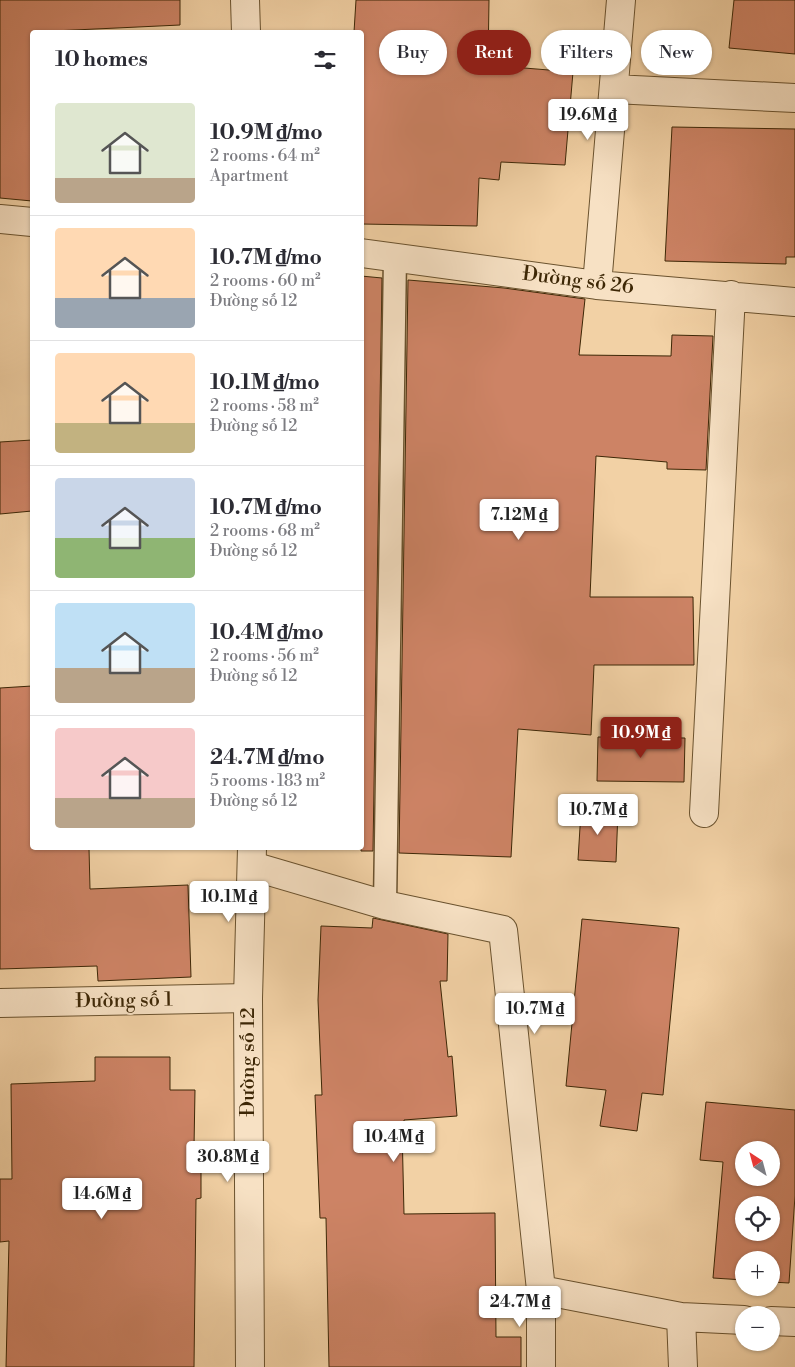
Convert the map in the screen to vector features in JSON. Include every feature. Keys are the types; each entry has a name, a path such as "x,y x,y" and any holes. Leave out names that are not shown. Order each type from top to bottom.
{"street":[{"path":"245,0 246,30"},
{"path":"597,285 621,0"},
{"path":"614,89 795,98"},
{"path":"0,219 30,222"},
{"name":"Đường số 26","path":"364,254 597,285 795,302"},
{"path":"704,813 731,295"},
{"path":"252,857 385,905 503,930 542,1290 541,1367"},
{"name":"Đường số 12","path":"250,1367 248,998 252,857"},
{"name":"Đường số 1","path":"0,1004 248,998"},
{"path":"542,1290 681,1317 735,1320"},
{"path":"681,1317 683,1367"},
{"path":"780,1321 795,1322"}],"lane":[{"path":"385,905 395,257"}],"building":[{"path":"0,0 180,0 180,25 30,30 30,201 0,198"},
{"path":"356,0 489,0 489,30 457,30 457,75 531,75 531,69 541,69 541,75 573,75 565,165 501,162 499,180 479,178 477,226 364,224 364,30 354,30"},
{"path":"734,0 795,0 795,54 729,48"},
{"path":"672,127 795,129 795,257 786,257 786,264 665,261"},
{"path":"364,276 382,278 373,851 361,851 364,850"},
{"path":"408,280 504,288 585,299 579,355 671,356 672,335 713,336 706,470 667,469 667,462 596,456 590,597 693,597 694,665 594,665 591,735 518,729 511,857 399,853"},
{"path":"30,440 30,511 0,514 0,442"},
{"path":"30,686 30,850 89,850 90,889 188,885 191,977 98,981 97,966 0,969 0,688"},
{"path":"598,737 685,738 684,782 597,781"},
{"path":"581,811 618,811 616,862 578,860"},
{"path":"373,918 448,934 447,981 440,981 448,1057 452,1056 457,1116 404,1120 404,1126 402,1127 404,1214 495,1213 496,1337 521,1337 521,1367 329,1367 326,1218 320,1218 315,1095 322,1095 318,1000 321,926 372,928"},
{"path":"582,919 679,928 663,1095 642,1093 637,1131 600,1126 606,1090 566,1086"},
{"path":"95,1057 170,1057 170,1090 195,1090 194,1147 201,1147 201,1198 196,1199 194,1367 6,1367 9,1241 0,1242 0,1179 12,1179 11,1084 95,1081"},
{"path":"706,1102 795,1110 795,1196 789,1283 780,1282 780,1251 735,1251 735,1279 713,1278 723,1162 700,1160"}]}
